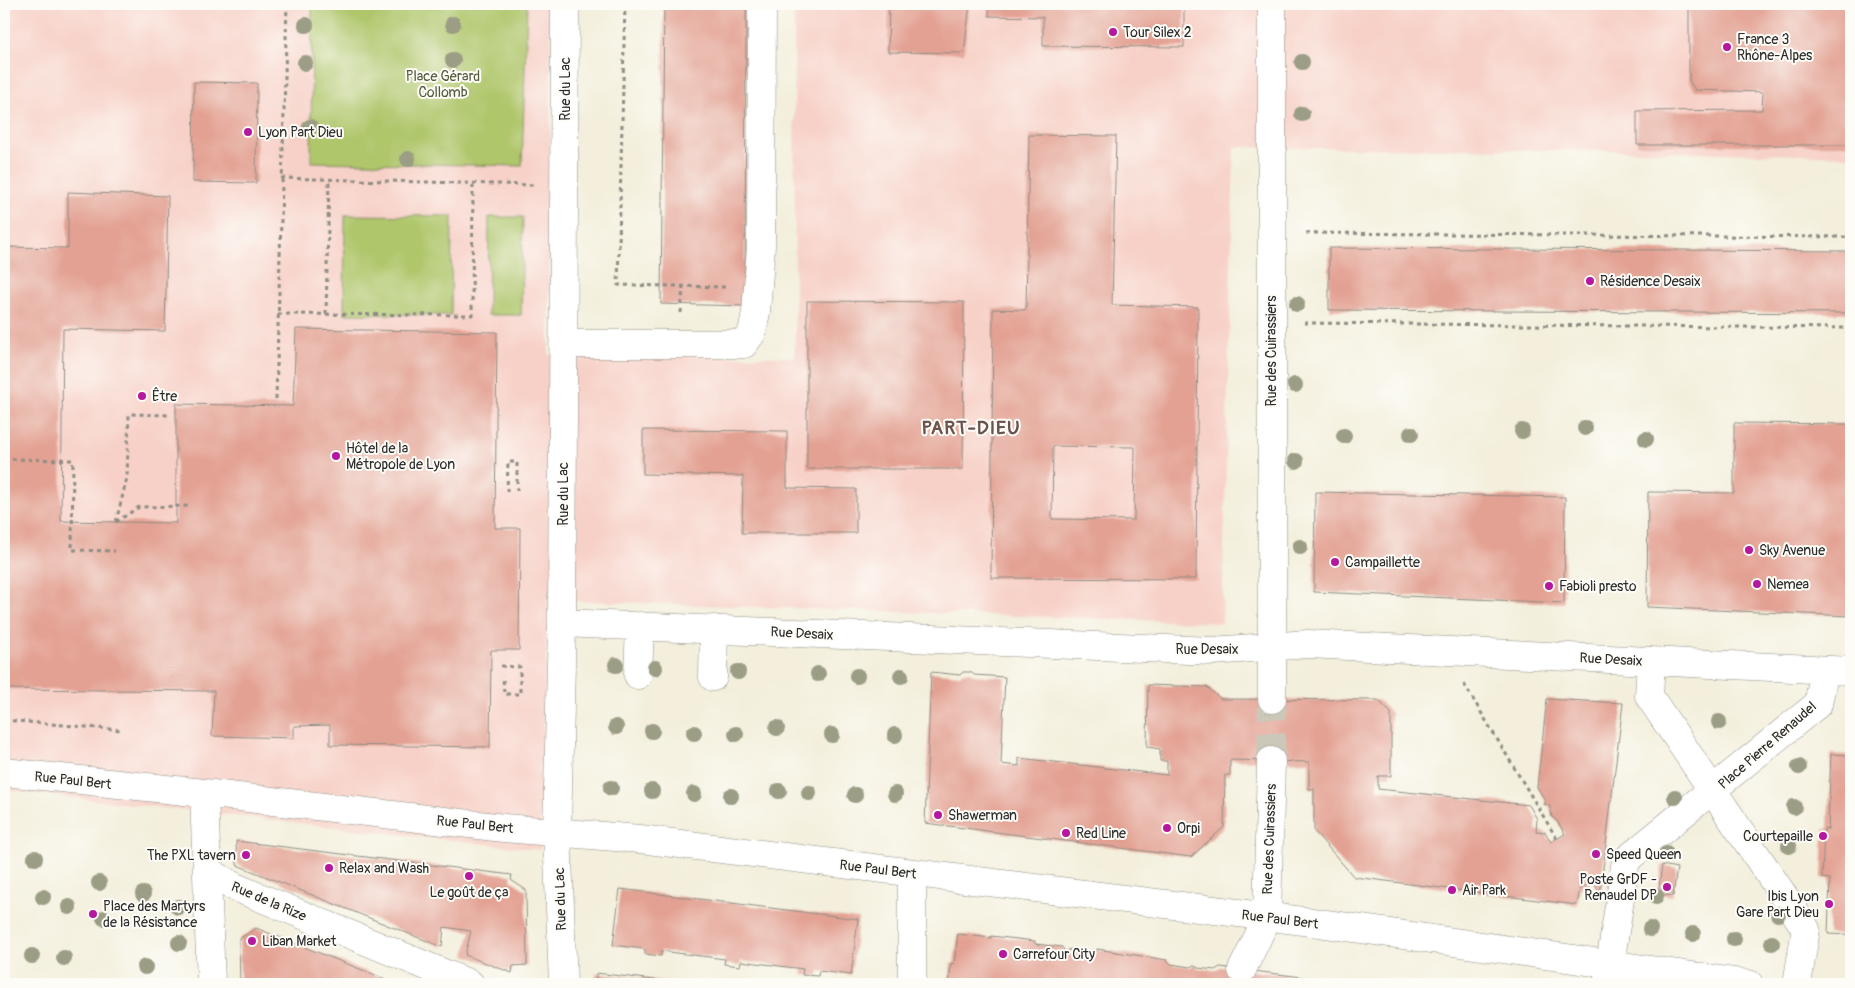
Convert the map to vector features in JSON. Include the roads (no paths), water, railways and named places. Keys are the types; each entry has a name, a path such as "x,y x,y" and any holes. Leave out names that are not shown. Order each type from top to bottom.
{"street":[{"name":"Rue du Lac","path":"563,984 557,831 562,623 565,4"},
{"path":"564,344 744,344 752,333 756,312 760,246 762,4"},
{"name":"Rue des Cuirassiers","path":"1272,4 1272,699"},
{"name":"Rue Desaix","path":"562,623 1212,651 1308,644 1838,671"},
{"path":"638,675 640,626"},
{"path":"712,677 714,629"},
{"name":"Place Pierre Renaudel","path":"1651,661 1649,696 1806,928 1796,984"},
{"name":"Place Pierre Renaudel","path":"1609,974 1626,860 1818,704 1838,671"},
{"name":"Rue des Cuirassiers","path":"1267,918 1271,761"},
{"name":"Rue Paul Bert","path":"4,772 504,828 640,839 1319,923 1609,974 1749,984"},
{"path":"204,793 211,984"},
{"name":"Rue de la Rize","path":"208,871 235,887 470,984"},
{"path":"912,873 912,984"},
{"path":"1242,970 1267,918"}],"tunnel":[{"path":"1271,761 1272,699"}],"place":[{"name":"Tour Silex 2","path":"1113,32"},
{"name":"France 3 Rhône-Alpes","path":"1727,47"},
{"name":"Lyon Part Dieu","path":"248,132"},
{"name":"Résidence Desaix","path":"1590,281"},
{"name":"Être","path":"142,396"},
{"name":"Hôtel de la Métropole de Lyon","path":"336,456"},
{"name":"Sky Avenue","path":"1749,550"},
{"name":"Campaillette","path":"1335,562"},
{"name":"Nemea","path":"1757,584"},
{"name":"Fabioli presto","path":"1549,586"},
{"name":"Shawerman","path":"938,815"},
{"name":"Orpi","path":"1167,828"},
{"name":"Red Line","path":"1066,833"},
{"name":"Courtepaille","path":"1823,836"},
{"name":"Speed Queen","path":"1596,854"},
{"name":"The PXL tavern","path":"246,855"},
{"name":"Relax and Wash","path":"329,868"},
{"name":"Le goût de ça","path":"469,876"},
{"name":"Poste GrDF - Renaudel DP","path":"1667,887"},
{"name":"Air Park","path":"1452,890"},
{"name":"Ibis Lyon Gare Part Dieu","path":"1829,904"},
{"name":"Place des Martyrs de la Résistance","path":"93,914"},
{"name":"Liban Market","path":"252,941"},
{"name":"Carrefour City","path":"1003,954"}],"district":[{"name":"PART-DIEU","path":"971,427"}],"park label":[{"name":"Place Gérard Collomb","path":"443,84"}]}
